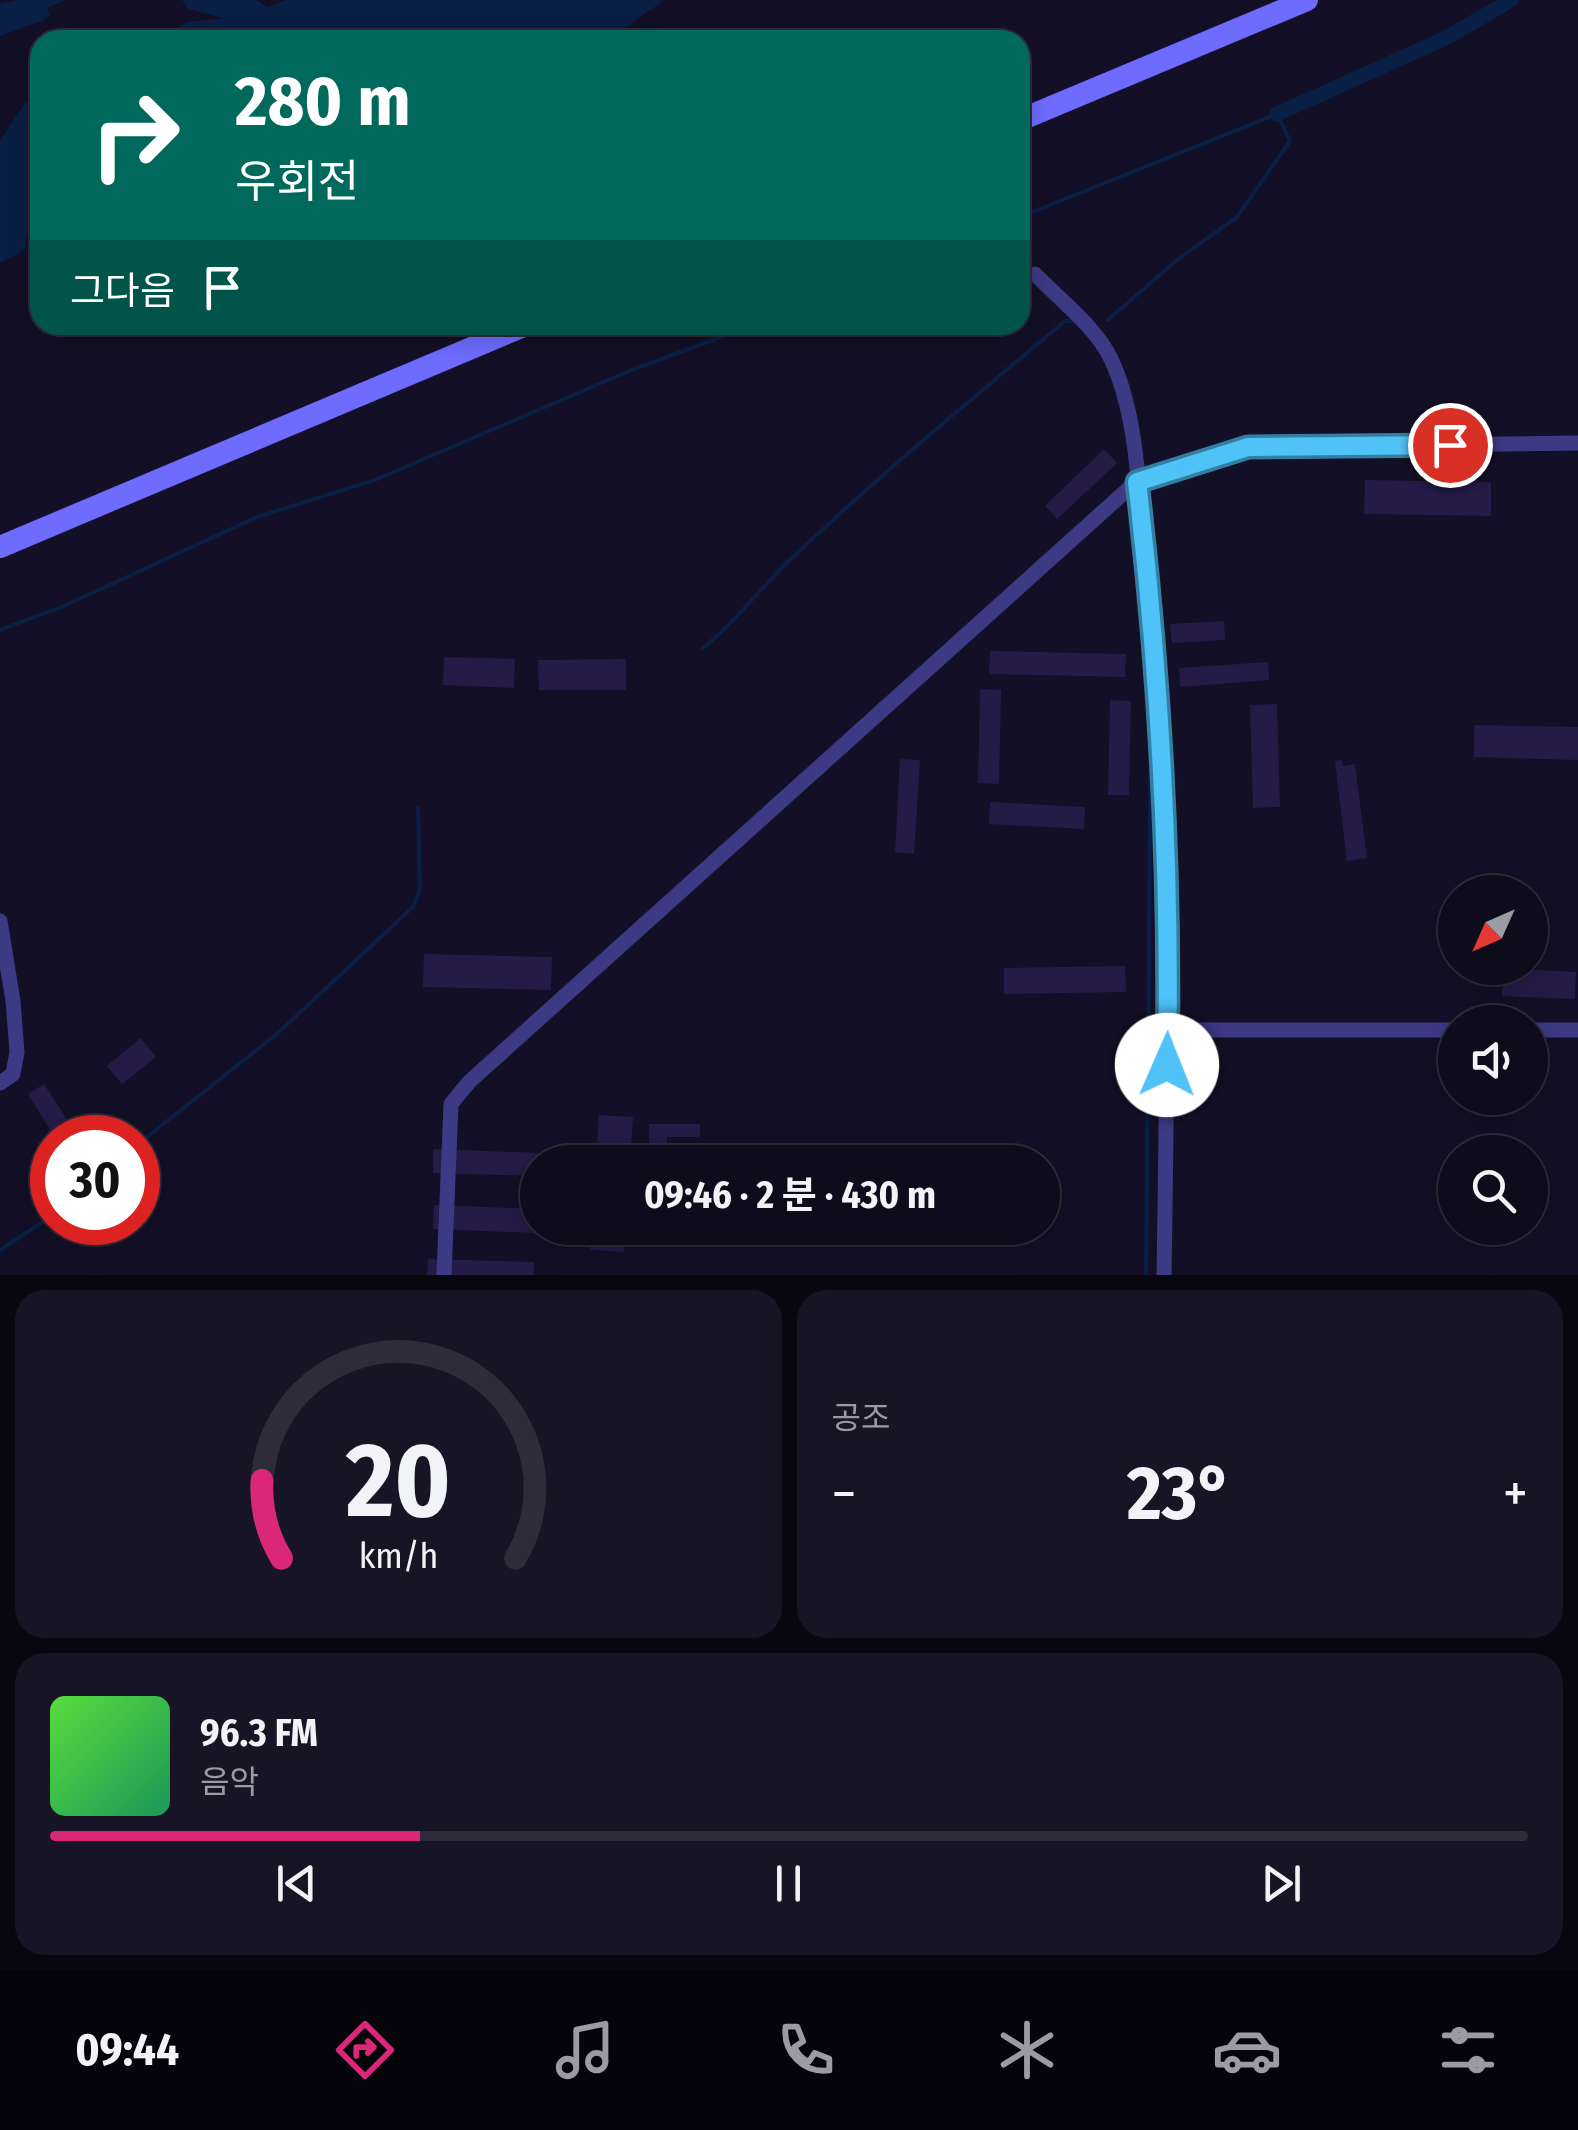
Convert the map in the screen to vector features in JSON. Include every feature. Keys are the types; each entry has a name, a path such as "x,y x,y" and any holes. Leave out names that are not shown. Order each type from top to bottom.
{"street":[{"path":"1030,116 1308,0"},
{"path":"1035,274 1103,345 1112,360 1123,394 1137,482 1160,711 1168,1030 1164,1275"},
{"path":"0,547 502,335"},
{"path":"444,1275 451,1104 470,1082 1137,482 1248,447 1578,443"},
{"path":"0,921 16,1052 13,1074 0,1083"},
{"path":"1168,1030 1438,1030"},
{"path":"1548,1030 1578,1030"}],"water":[{"path":"65,0 47,8 50,14 45,20 0,36 0,4"},
{"path":"182,0 256,0 267,7 286,0 665,0 622,30 174,30 187,22 223,18 188,9"},
{"path":"26,101 30,102 30,232 25,250 0,263 0,141"}],"building":[{"path":"1104,449 1117,463 1057,519 1045,506"},
{"path":"1365,480 1491,482 1491,516 1364,514"},
{"path":"1224,621 1225,640 1172,643 1170,624"},
{"path":"990,651 1126,654 1125,677 989,674"},
{"path":"444,657 515,659 514,688 443,685"},
{"path":"626,659 626,690 539,690 538,660"},
{"path":"1268,662 1269,680 1180,687 1179,668"},
{"path":"980,689 1001,690 999,784 978,783"},
{"path":"1110,700 1131,701 1129,795 1108,795"},
{"path":"1277,704 1280,807 1253,808 1250,705"},
{"path":"1474,725 1578,727 1578,760 1474,757"},
{"path":"900,759 920,760 914,854 895,852"},
{"path":"1342,760 1343,766 1355,764 1367,858 1347,861 1335,761"},
{"path":"990,802 1085,807 1084,829 989,824"},
{"path":"424,954 552,957 551,990 423,987"},
{"path":"1125,966 1126,992 1004,994 1004,968"},
{"path":"1548,970 1576,972 1575,999 1502,996 1502,985 1548,985"},
{"path":"141,1038 156,1057 122,1084 107,1066"},
{"path":"44,1084 64,1115 41,1115 28,1094"},
{"path":"599,1115 633,1117 631,1145 597,1145"},
{"path":"649,1124 700,1124 700,1137 667,1137 667,1145 649,1145"},
{"path":"433,1149 520,1152 520,1175 433,1173"},
{"path":"434,1205 520,1208 520,1232 433,1229"},
{"path":"590,1245 624,1245 624,1252 590,1250"},
{"path":"428,1259 534,1262 534,1275 427,1275"}],"waterway":[{"path":"1277,114 1448,37 1511,0"},
{"path":"1030,213 1277,114 1290,141 1237,217 1177,260 1108,320"},
{"path":"703,648 794,556 894,466 1065,321 1076,321"},
{"path":"0,630 64,606 257,517 375,480 634,369 727,335"},
{"path":"1146,1275 1151,715"},
{"path":"160,1127 278,1033 413,907 420,889 418,807"},
{"path":"0,1250 30,1230"}],"route":[{"path":"1167,1065 1166,826 1156,653 1137,482 1248,447 1450,445"}]}
